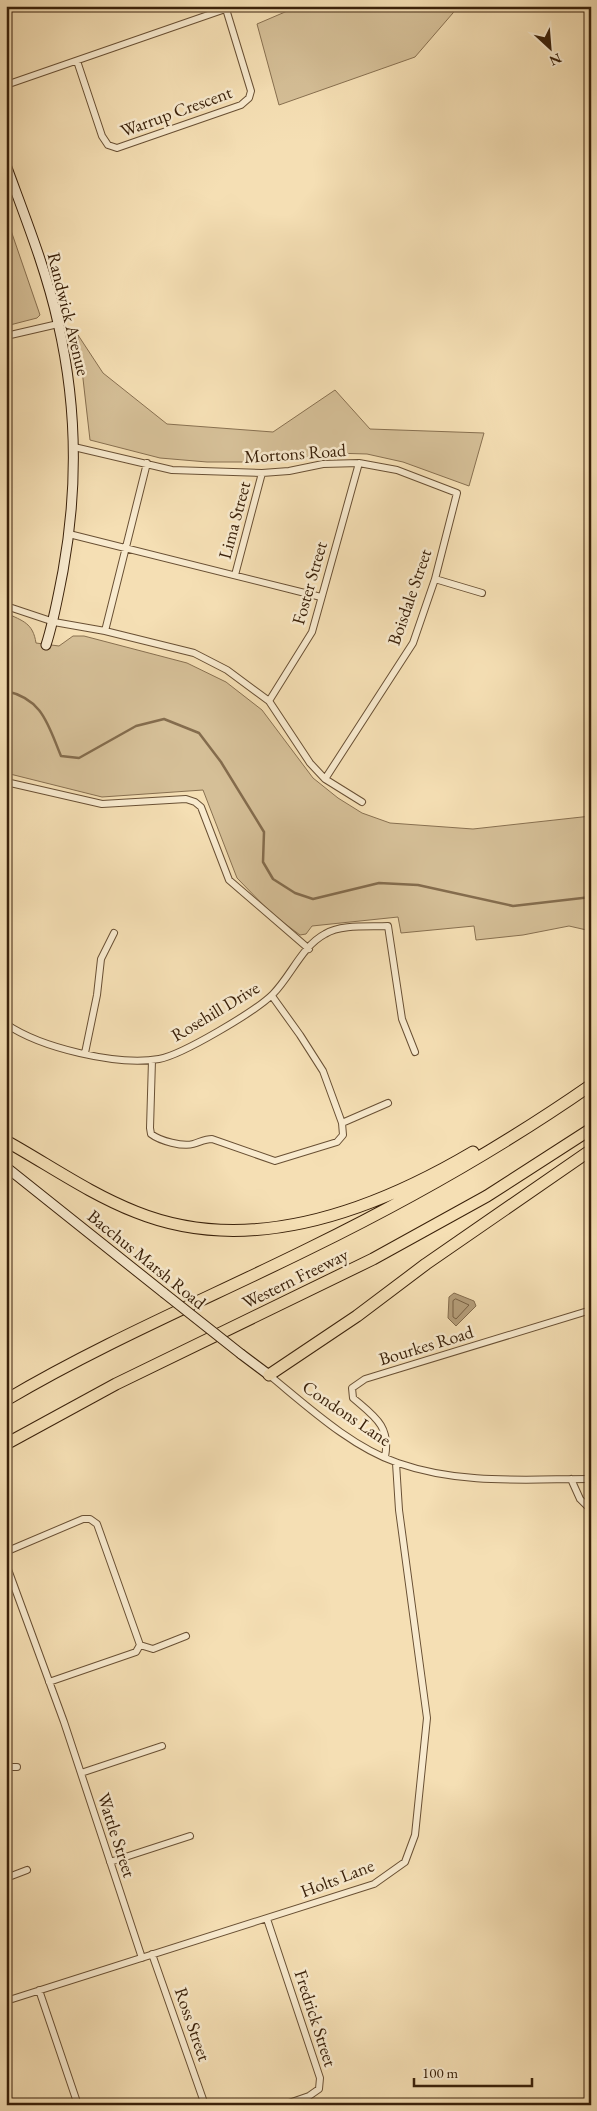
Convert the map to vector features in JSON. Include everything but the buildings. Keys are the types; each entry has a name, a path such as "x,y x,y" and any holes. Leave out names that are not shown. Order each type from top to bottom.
{"highway":[{"name":"Western Freeway","path":"6,1400 96,1351 396,1205 470,1163 591,1085"},
{"path":"6,1141 95,1193 137,1213 197,1228 236,1232 278,1228 339,1214 424,1178 495,1139 549,1113"},
{"name":"Western Freeway","path":"6,1444 116,1384 373,1259 487,1196 591,1128"},
{"path":"269,1375 591,1150"}],"street":[{"path":"6,85 234,6"},
{"name":"Warrup Crescent","path":"77,61 102,136 108,145 117,148 241,105 249,98 251,91 226,9"},
{"name":"Randwick Avenue","path":"6,164 42,264 58,324 70,385 74,476 69,534 54,622 46,644"},
{"path":"6,336 58,324"},
{"name":"Mortons Road","path":"74,447 172,470 262,473 289,471 323,464 359,463 397,470 456,493"},
{"name":"Foster Street","path":"268,701 312,632 359,463"},
{"path":"105,631 147,464"},
{"name":"Lima Street","path":"235,575 262,473"},
{"name":"Boisdale Street","path":"325,779 413,643 435,578 456,493"},
{"path":"69,534 321,597"},
{"path":"435,578 482,593"},
{"path":"6,606 54,622 105,631 194,653 227,670 268,701 310,763 325,779 362,802"},
{"path":"6,782 102,804 186,799 195,802 201,807 229,880 309,948"},
{"name":"Rosehill Drive","path":"6,1024 19,1032 56,1047 117,1059 161,1059 188,1047 272,996 309,948 324,934 336,930 388,926 402,1019 415,1052"},
{"path":"85,1053 98,995 101,959 114,933"},
{"path":"152,1060 150,1128 151,1134 157,1139 191,1145 206,1139 212,1139 275,1161 337,1142 343,1135 342,1123 323,1071 272,996"},
{"path":"342,1123 388,1103"},
{"name":"Bacchus Marsh Road","path":"6,1167 269,1375"},
{"name":"Bourkes Road","path":"385,1457 387,1445 383,1429 372,1414 353,1398 352,1388 357,1383 591,1310"},
{"name":"Condons Lane","path":"269,1375 331,1424 396,1463 433,1473 479,1480 591,1479"},
{"name":"Holts Lane","path":"6,2001 374,1884 405,1862 415,1835 427,1718 399,1510 396,1463"},
{"path":"571,1479 580,1499 591,1510"},
{"path":"6,1555 10,1550 84,1519 90,1519 97,1524 140,1645 136,1652 49,1682"},
{"name":"Wattle Street","path":"6,1564 9,1582 64,1722 142,1958"},
{"path":"140,1645 153,1649 186,1636"},
{"path":"80,1773 162,1746"},
{"path":"6,1767 18,1767"},
{"path":"110,1862 190,1836"},
{"path":"6,1878 27,1870"},
{"name":"Fredrick Street","path":"267,1919 320,2078 319,2089 309,2096 283,2105"},
{"name":"Ross Street","path":"152,1954 205,2105"},
{"path":"39,1990 78,2105"}],"shaded area":[{"path":"299,6 459,6 415,57 279,105 257,24"},
{"path":"6,216 40,315 37,318 6,326"},
{"path":"78,335 103,373 167,424 273,432 335,390 370,429 484,433 469,486 403,462 367,454 332,453 270,462 207,462 160,458 90,440"},
{"path":"6,613 30,627 35,636 36,643 59,646 73,636 84,636 187,663 226,682 262,710 313,778 338,798 362,813 390,823 473,829 591,816 591,931 569,926 523,935 476,940 474,926 401,933 398,917 312,926 306,934 300,935 272,914 237,878 203,790 102,797 6,773"}],"water":[{"path":"454,1293 474,1301 476,1306 456,1326 448,1318 449,1297"}],"waterway":[{"path":"6,691 28,700 36,707 48,724 61,756 79,758 136,726 164,719 199,733 221,762 264,832 263,862 273,879 295,893 313,899 379,883 418,885 513,906 591,897"}]}
